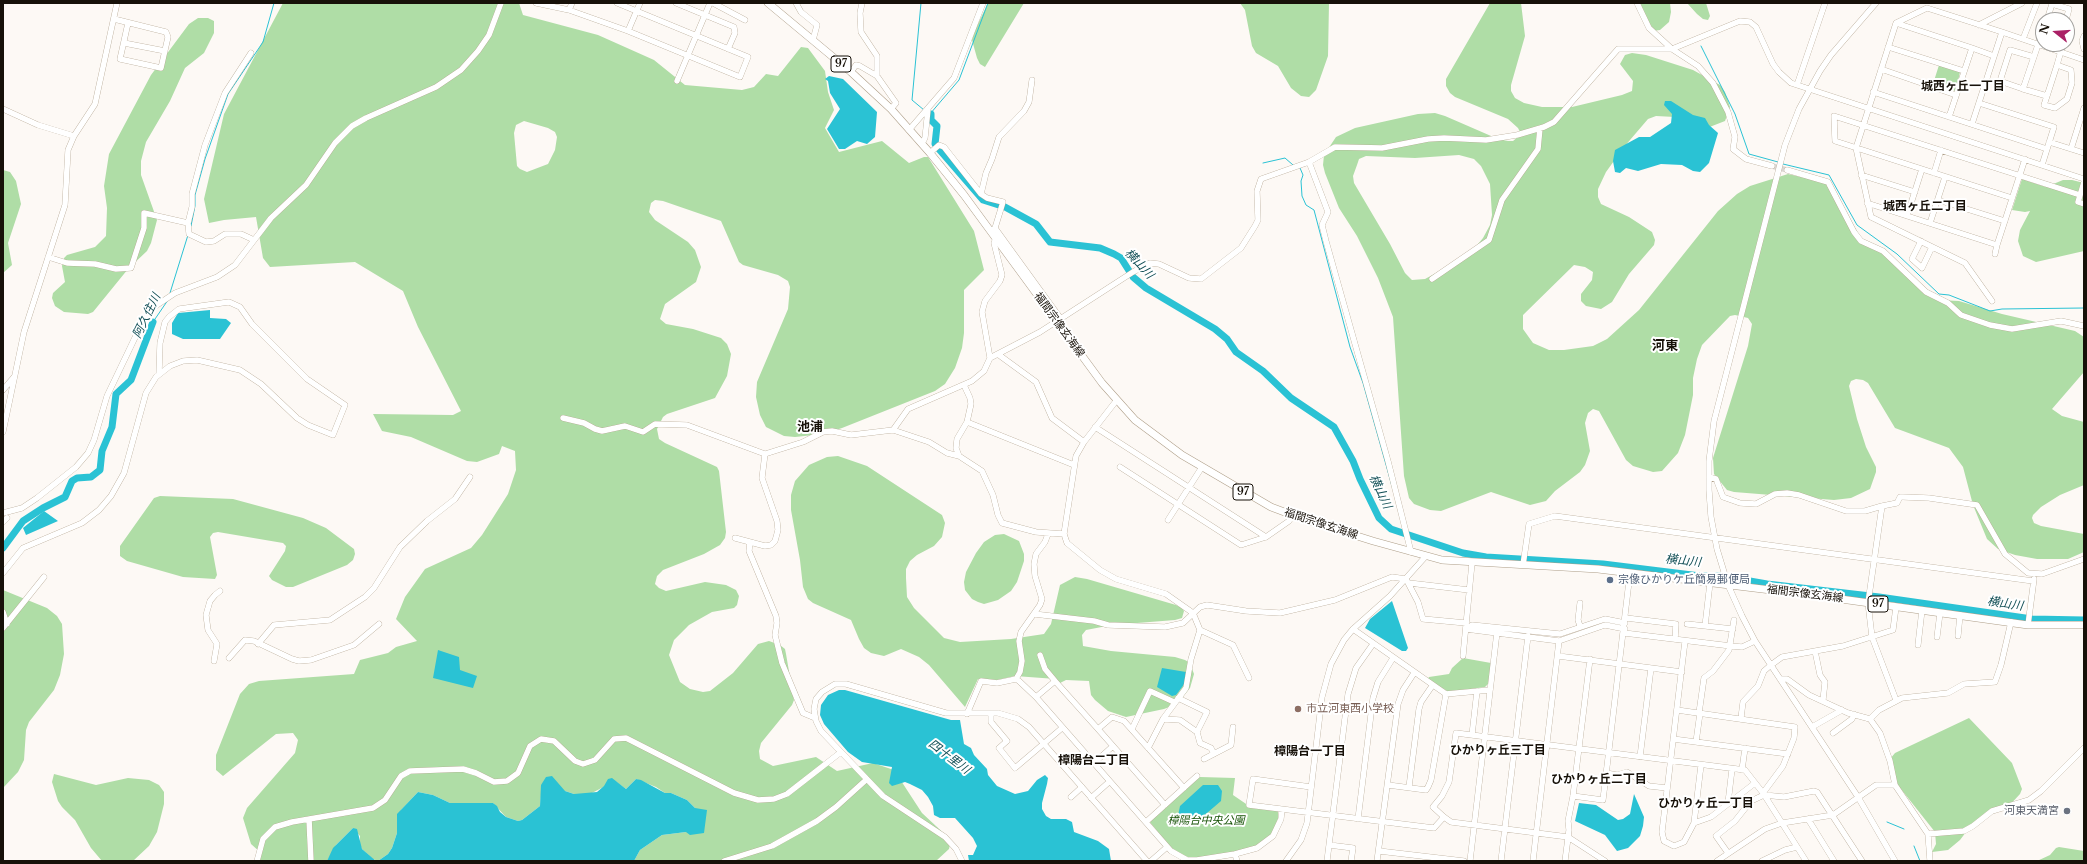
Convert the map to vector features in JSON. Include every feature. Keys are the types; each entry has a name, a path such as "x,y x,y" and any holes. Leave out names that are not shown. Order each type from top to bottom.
{"main road":[{"name":"福間宗像玄海線","path":"768,3 851,72 891,110 922,143 993,229 996,238 1059,321 1116,401 1135,420 1202,467 1252,497 1292,516 1442,560 1472,563 1592,568 1630,574 1896,606 2028,625 2084,625"}],"street":[{"path":"3,432 24,332 65,205 66,164 68,150 74,136 94,104 117,3"},
{"path":"3,513 27,505 81,462 94,440 107,396 121,366 142,323 154,307 175,293 217,277 228,271 242,258 271,218 306,185 335,143 348,130 366,118 443,83 469,63 489,36 501,3"},
{"path":"536,3 569,10 628,31 740,77 748,57 617,3"},
{"path":"569,10 572,3"},
{"path":"628,31 640,3"},
{"path":"676,3 734,27 735,32 728,49"},
{"path":"677,81 705,15 712,3 745,20"},
{"path":"796,3 801,12 817,25 813,40"},
{"path":"862,3 860,13 861,32 877,56 877,76"},
{"path":"909,130 954,78 983,3"},
{"path":"1637,3 1649,28 1672,50 1698,66 1713,83 1728,112 1735,137 1733,149 1746,159 1772,166"},
{"path":"1797,85 1825,3"},
{"path":"1876,3 1831,55 1799,109 1785,145 1714,421 1709,477 1711,517 1728,585 1755,641 1858,797 1895,861"},
{"path":"1979,25 2022,3"},
{"path":"2023,39 2037,3"},
{"path":"2050,12 2052,4 2069,9 2068,12"},
{"path":"1992,301 1965,263 1871,217 1856,148 1896,23 1927,8 2035,43"},
{"path":"114,19 166,32 168,37 162,68 120,59 128,23"},
{"path":"990,358 999,355 1059,321 1133,272 1150,263 1159,264 1189,278 1201,279 1241,248 1255,226 1258,220 1258,184 1261,179 1309,162 1335,147 1382,148 1428,139 1444,138 1486,140 1517,135 1540,128 1554,122 1618,49 1624,47 1672,50 1740,21 1750,22 1756,27 1779,72 1791,83 2084,179"},
{"path":"1896,23 1994,56"},
{"path":"1972,124 2002,32"},
{"path":"2084,36 2082,41 2084,49"},
{"path":"124,43 165,51"},
{"path":"1888,47 1964,71"},
{"path":"1949,117 1972,48"},
{"path":"2034,57 2010,50 2000,81 2047,96"},
{"path":"2023,89 2036,52"},
{"path":"2058,66 2071,70 2072,82 2067,99 2054,108 2044,105 2062,52 2084,60"},
{"path":"251,53 225,93 205,145 192,194 192,207 188,223 189,234 206,242 214,241 225,234 241,234 254,240"},
{"path":"851,72 856,65 877,76 896,103 891,110"},
{"path":"1881,69 1956,94"},
{"path":"981,194 986,173 992,160 999,137 1024,111 1028,102 1032,80"},
{"path":"1873,92 2047,149"},
{"path":"1979,103 2054,127 2042,165"},
{"path":"2071,149 2084,108"},
{"path":"3,109 38,125 74,136"},
{"path":"922,143 925,138 928,109"},
{"path":"2012,198 1835,141 1834,116 2080,195"},
{"path":"1432,279 1461,257 1489,240 1502,200 1538,150 1540,128"},
{"path":"2077,128 2084,131"},
{"path":"2049,142 2084,153"},
{"path":"930,153 939,145 944,147 981,194 987,198 1003,202 993,229 1059,321"},
{"path":"1934,173 1942,150"},
{"path":"1995,254 2025,160"},
{"path":"1309,162 1328,212 1322,225 1412,552"},
{"path":"1907,216 1922,169"},
{"path":"1787,170 1828,182 1854,232 1861,241 1883,251 1926,292 1948,302 1961,315 1990,325 2012,329 2061,321 2084,326"},
{"path":"1861,175 1915,192"},
{"path":"1930,223 1945,177"},
{"path":"2084,182 2078,202 2084,204"},
{"path":"1938,200 2005,221"},
{"path":"1868,203 1997,245"},
{"path":"48,257 76,264 95,264 116,268 130,268 144,228 144,213 188,223"},
{"path":"893,430 908,409 964,385 981,374 990,358 982,312 985,301 1000,281 1002,275 994,244 996,238"},
{"path":"1921,241 1912,259 1922,268 1932,247"},
{"path":"3,573 23,548 82,523 98,510 111,496 124,473 146,393 159,373 170,366 189,360 212,362 240,370 262,384 297,418 308,425 334,435 345,405 307,379 252,324 240,307 229,302 179,309 169,317 165,322 160,343 159,373"},
{"path":"999,355 1036,382 1052,418 1084,442"},
{"path":"3,390 14,377"},
{"path":"959,456 956,448 957,440 967,422 970,398 964,385"},
{"path":"1116,401 1084,442 1076,456 1064,534 1067,543 1100,570 1122,582 1166,594 1193,613 1200,630 1191,659 1188,683 1162,718 1148,748"},
{"path":"563,418 584,423 602,431 625,426 643,432 655,424 687,425 765,454 807,441 823,432 832,431 852,435 893,430 929,442 947,453 959,456 982,471 993,495 998,515 1002,523 1048,534 1064,534"},
{"path":"967,422 1074,465"},
{"path":"1095,427 1266,537"},
{"path":"735,538 768,546 775,541 778,530 777,521 762,478 765,454"},
{"path":"1120,467 1241,545 1266,537 1289,521 1292,516"},
{"path":"1168,520 1202,467"},
{"path":"258,644 274,625 330,620 365,597 374,588 400,547 427,521 455,499 470,476"},
{"path":"1709,477 1716,479 1723,498 1740,503 1756,504 1775,494 1787,493 1799,495 1846,510 1865,511 1897,503 1900,497 1903,496 1977,505 2005,554 2021,569 2035,575 2084,558"},
{"path":"1882,506 1868,603 1872,637 1896,700"},
{"path":"1523,565 1529,524 1555,516 2033,581"},
{"path":"968,714 981,681 997,683 1016,679 1020,672 1022,661 1019,641 1024,627 1040,605 1042,595 1034,576 1036,554 1045,542 1048,534"},
{"path":"750,542 750,554 777,621 775,635 780,658 803,713 815,718"},
{"path":"1286,861 1301,840 1308,812 1326,678 1338,650 1353,629 1407,581 1426,556"},
{"path":"1463,656 1472,563"},
{"path":"1573,796 1603,800 1625,626 1630,574"},
{"path":"2028,625 2035,575"},
{"path":"5,626 44,577"},
{"path":"1034,614 1094,621 1115,626 1165,627 1182,623 1203,606 1211,604 1246,611 1280,613 1335,600 1387,578 1469,590"},
{"path":"1407,581 1418,602 1423,619 1559,641 1605,625 1625,626 1676,624 1675,639"},
{"path":"1705,626 1710,583"},
{"path":"214,661 217,644 208,630 206,615 210,601 215,594 220,591"},
{"path":"1580,603 1578,620 1580,626"},
{"path":"1741,718 1743,702 1758,686 1764,671 1782,657 1843,646 1893,630 1896,606"},
{"path":"1918,645 1922,610"},
{"path":"3,612 5,626"},
{"path":"1938,637 1940,613"},
{"path":"1958,636 1960,615"},
{"path":"1466,626 1472,624 1560,634 1580,626 1605,619 1625,626 1685,641 1742,647 1755,641"},
{"path":"1696,742 1704,678 1713,671 1731,646 1734,620"},
{"path":"1870,719 1896,700 1908,696 1948,693 1964,684 1995,682 2001,665 2011,622"},
{"path":"229,658 245,640 292,659 299,661 312,660 354,645 378,624"},
{"path":"1687,624 1733,629"},
{"path":"1353,629 1432,686 1446,694 1490,690"},
{"path":"1200,630 1233,645 1249,678"},
{"path":"1470,861 1497,632"},
{"path":"1501,861 1528,636"},
{"path":"1533,861 1559,641"},
{"path":"1685,641 1662,832 1664,841 1674,846 1680,845 1684,842 1694,823 1701,765"},
{"path":"1327,861 1348,694 1356,668 1373,644"},
{"path":"1815,651 1820,675 1825,682 1823,700"},
{"path":"1040,654 1045,669 1165,805"},
{"path":"1558,656 1682,672"},
{"path":"1358,818 1373,698 1378,682 1393,658"},
{"path":"1565,861 1568,821 1573,796 1590,659"},
{"path":"1640,757 1650,668"},
{"path":"1377,861 1398,704 1402,690 1414,673"},
{"path":"1016,679 1036,697 1167,847 1180,858 1192,860 1250,851 1266,843 1278,826 1282,810"},
{"path":"1780,679 1787,679 1802,691 1842,710 1870,719 1880,733 1890,761 1895,785 1928,834 1930,861"},
{"path":"1036,697 1056,680"},
{"path":"962,861 956,849 945,837 893,804 821,731 815,718 815,704 819,695 830,686 841,684 946,713 1003,714 1018,719 1029,727 1147,861"},
{"path":"1409,787 1419,709 1421,702 1432,686"},
{"path":"1132,729 1150,691 1206,712 1197,732 1200,743 1211,748 1214,754"},
{"path":"1472,735 1477,691"},
{"path":"1388,785 1426,790 1431,780 1446,694"},
{"path":"1677,710 1794,725 1795,727 1794,738 1783,766 1763,794 1751,801 1735,821 1716,836 1728,853"},
{"path":"1812,727 1842,710"},
{"path":"990,713 991,722 1007,741 999,748 1016,768 1062,728"},
{"path":"1833,733 1852,719 1854,714"},
{"path":"1098,729 1112,716 1124,720 1184,788"},
{"path":"1162,718 1180,720 1197,732"},
{"path":"1204,758 1231,746 1233,727"},
{"path":"1605,861 1596,858 1568,837 1451,822 1444,817 1433,807 1442,796 1448,782 1456,733 1745,770 1763,794 1806,861"},
{"path":"257,861 263,839 271,830 283,824 367,810 377,806 385,800 401,776 415,770 463,769 476,773 494,782 504,782 518,773 530,746 541,739 554,741 575,761 583,764 595,760 614,739 626,738 734,793 758,800 774,799 787,794 841,752"},
{"path":"1673,739 1788,754"},
{"path":"1094,763 1113,746"},
{"path":"1742,770 1745,748"},
{"path":"1928,834 1964,831 1992,811 2029,800 2041,791 2084,748"},
{"path":"1728,803 1732,769"},
{"path":"1606,773 1618,775 1627,772 1649,786 1667,788"},
{"path":"1146,822 1197,776"},
{"path":"724,861 772,846 817,821 836,807 867,779"},
{"path":"1311,787 1253,779 1250,806 1434,828 1444,817"},
{"path":"1091,798 1109,782"},
{"path":"1694,823 1711,817 1754,782"},
{"path":"1720,860 1752,836 1782,823 1833,815 1876,785 1895,785"},
{"path":"1071,797 1082,787"},
{"path":"1763,794 1784,797 1814,791 1817,792 1862,861"},
{"path":"1808,819 1834,861"},
{"path":"309,820 311,861"},
{"path":"1329,845 1353,848 1351,861"},
{"path":"1151,861 1167,847"},
{"path":"1762,861 1774,854 1797,847"},
{"path":"1379,850 1464,861"},
{"path":"1235,854 1237,861"},
{"path":"1407,861 1408,854"},
{"path":"1774,854 1778,861"}],"green space":[{"path":"283,3 519,3 523,15 598,35 654,60 685,85 742,90 754,87 766,74 778,76 801,47 808,48 825,71 828,92 834,110 825,128 839,152 882,141 909,163 924,157 928,157 974,231 984,270 964,290 964,333 962,348 955,368 945,384 935,391 842,428 823,434 795,437 784,436 766,427 760,415 756,397 757,382 788,309 790,287 788,281 778,275 743,265 739,262 721,221 663,201 655,200 651,203 649,212 655,220 688,242 695,250 701,267 696,282 665,304 660,319 666,324 693,329 721,338 727,344 731,354 727,376 715,398 667,414 663,417 657,429 659,439 665,443 717,467 719,471 726,532 725,538 720,545 704,554 663,570 657,576 655,584 659,588 666,591 705,582 726,585 736,590 739,596 737,605 734,608 712,612 689,625 674,640 669,655 680,682 690,689 703,692 710,691 733,673 758,644 769,641 780,645 785,649 794,700 792,705 761,743 759,751 760,759 773,766 816,757 837,771 873,763 894,770 922,813 951,840 949,849 936,861 634,861 640,850 662,835 686,832 695,808 687,800 671,793 665,793 656,787 636,779 626,789 615,781 590,794 574,794 565,791 541,795 540,806 522,820 518,821 506,817 493,803 450,803 433,795 418,792 401,810 397,833 392,848 388,854 378,861 373,859 362,849 360,845 360,836 353,828 336,845 327,861 255,861 261,853 251,844 243,818 247,808 295,753 298,740 293,733 276,734 223,776 216,770 216,755 240,694 249,684 259,681 354,674 360,660 388,653 396,647 417,641 396,619 405,597 425,569 471,548 482,535 508,494 516,470 515,451 502,446 499,454 477,462 467,461 411,437 382,431 373,414 453,415 461,411 418,327 403,291 355,262 270,267 263,258 256,217 209,223 204,199 224,114","holes":["524,121 548,128 555,132 557,137 555,150 548,164 527,172 520,169 517,166 514,133 516,125"]},
{"path":"988,3 1024,3 985,67 980,64 977,58 972,40 974,32"},
{"path":"1240,3 1329,3 1328,56 1316,90 1309,97 1301,96 1291,88 1278,66 1256,53 1252,46 1245,10"},
{"path":"1490,3 1521,3 1525,36 1511,85 1511,91 1515,98 1524,103 1542,107 1572,107 1622,95 1632,91 1633,81 1620,64 1625,55 1632,53 1646,55 1693,70 1720,85 1725,92 1730,107 1725,121 1707,128 1675,117 1656,116 1648,119 1624,147 1606,172 1598,189 1598,197 1601,204 1629,217 1652,232 1655,240 1654,245 1629,274 1612,302 1601,309 1586,306 1581,301 1581,294 1592,280 1593,272 1585,267 1574,265 1523,315 1523,329 1533,343 1549,350 1564,350 1593,346 1607,339 1639,310 1718,211 1737,194 1750,186 1788,174 1827,183 1865,244 1891,259 1939,300 1959,301 2002,314 2075,331 2084,337 2084,372 2052,409 2062,416 2084,422 2084,485 2060,495 2041,507 2032,518 2034,523 2041,526 2084,534 2084,552 2068,559 2037,559 2015,555 1998,549 1987,539 1973,505 1963,467 1949,448 1895,428 1868,383 1863,380 1856,379 1851,381 1849,386 1866,447 1876,467 1876,472 1870,489 1851,498 1834,500 1734,492 1727,490 1714,474 1713,458 1748,346 1752,324 1748,318 1735,315 1730,316 1702,345 1693,378 1693,395 1685,435 1678,453 1662,471 1653,472 1633,466 1626,460 1599,411 1593,409 1588,413 1585,423 1590,451 1585,465 1580,472 1555,491 1546,501 1530,505 1491,492 1441,511 1430,510 1414,504 1409,498 1404,476 1393,317 1378,278 1357,236 1339,208 1323,165 1324,155 1336,137 1355,128 1418,114 1435,113 1445,116 1498,139 1513,141 1519,136 1520,132 1518,128 1508,119 1455,97 1450,93 1446,86 1446,79","holes":["1459,155 1474,159 1481,166 1490,184 1492,215 1490,225 1483,238 1469,255 1425,279 1412,280 1405,273 1390,244 1354,183 1353,176 1359,159 1366,156 1415,158"]},
{"path":"1636,3 1670,3 1671,12 1669,22 1660,30 1653,31"},
{"path":"1687,3 1706,3 1710,16 1708,20 1703,19"},
{"path":"198,18 208,18 214,21 214,33 204,53 185,68 170,101 146,142 141,161 141,175 157,220 151,243 147,251 128,269 93,312 88,314 64,312 55,306 52,298 53,293 65,282 62,266 64,258 67,255 95,247 106,236 107,208 104,186 109,154 151,75 189,24"},
{"path":"1939,65 1960,72 1956,91 1933,84"},
{"path":"3,170 10,172 16,181 21,204 8,243 12,265 3,273"},
{"path":"2022,179 2046,187 2063,180 2072,180 2084,183 2084,251 2036,262 2023,256 2018,241 2020,230 2030,211 2025,212 2012,210"},
{"path":"838,456 867,466 942,515 945,523 942,537 934,546 917,555 910,561 906,569 906,578 907,597 914,608 944,638 960,642 1011,639 1044,634 1051,624 1060,585 1075,577 1087,579 1182,608 1184,611 1182,618 1175,620 1112,625 1086,630 1082,635 1083,646 1111,651 1175,657 1185,660 1190,663 1194,674 1190,688 1177,704 1164,709 1126,717 1108,711 1095,700 1091,695 1089,681 1066,680 1060,683 1056,679 1015,676 997,680 978,679 965,707 929,665 919,657 901,649 884,656 871,653 864,648 851,620 813,603 808,599 803,587 791,510 791,495 795,481 809,465 827,457"},
{"path":"160,496 233,499 303,518 326,528 354,549 355,554 353,560 347,565 293,587 286,587 272,580 269,576 285,551 286,546 283,543 218,532 213,533 210,537 217,575 215,579 183,577 127,561 120,556 120,546 154,498"},
{"path":"1004,534 1019,541 1024,554 1024,561 1017,582 1011,591 998,600 984,604 978,602 972,599 965,590 964,582 966,572 976,553 984,542 995,535"},
{"path":"3,590 47,608 57,616 62,624 64,654 60,675 54,690 29,722 26,730 24,760 18,772 3,788"},
{"path":"1463,658 1491,663 1489,683 1485,687 1449,692 1427,680 1429,677 1449,674 1452,668"},
{"path":"1969,718 2012,763 2022,789 2020,794 2008,807 1997,811 1969,828 1960,840 1948,850 1932,852 1936,844 1935,832 1893,779 1890,759 1895,753"},
{"path":"54,774 96,785 128,778 149,780 159,785 164,792 164,804 157,832 149,846 133,861 102,861 91,848 75,820 58,801 52,782"},
{"name":"樟陽台中央公園","path":"1200,777 1235,778 1233,795 1252,808 1278,811 1278,819 1273,833 1265,841 1248,850 1193,859 1174,852 1149,821"},
{"path":"2059,847 2084,851 2084,861 2037,861 2050,855 2056,848"}],"water":[{"path":"829,76 843,79 877,112 875,137 867,144 857,141 845,149 839,149 827,129 840,109 830,93 828,81 825,79"},
{"path":"1665,101 1671,101 1693,115 1705,118 1709,125 1718,133 1709,163 1700,172 1693,171 1682,165 1661,164 1638,171 1626,168 1620,173 1615,172 1613,161 1615,150 1639,137 1650,137 1671,123 1672,114 1664,105"},
{"path":"210,310 210,318 226,319 231,323 220,339 183,339 172,334 172,323 178,313"},
{"path":"44,511 58,521 26,535 23,528"},
{"path":"1392,601 1408,648 1406,651 1402,651 1365,628 1370,619"},
{"path":"438,650 459,657 460,670 477,676 473,688 433,678"},
{"path":"1162,668 1186,672 1185,683 1176,695 1172,696 1157,687"},
{"name":"四十里川","path":"839,690 845,690 951,720 960,720 964,744 971,748 974,755 987,769 988,775 997,786 1015,794 1028,791 1037,780 1045,775 1048,778 1042,809 1046,816 1051,819 1066,819 1072,822 1074,832 1098,841 1109,849 1111,861 969,861 968,855 973,855 977,846 973,838 955,818 940,818 934,815 933,806 922,790 905,782 892,786 889,783 892,767 862,762 848,752 824,724 820,715 821,705 828,695"},
{"path":"552,776 565,791 574,794 597,792 604,786 608,779 612,778 626,789 636,779 641,780 665,793 671,793 687,800 695,808 707,810 704,833 690,835 686,832 662,835 640,850 634,861 378,861 388,854 392,848 397,833 397,814 418,792 433,795 450,803 493,803 506,817 518,821 522,820 540,806 541,785 546,777"},
{"path":"1203,785 1218,785 1222,791 1221,801 1207,813 1189,824 1185,824 1178,816 1180,806"},
{"path":"1634,794 1644,817 1643,826 1640,836 1628,848 1617,851 1605,835 1575,821 1579,803 1596,805 1618,820 1623,819 1630,814"},
{"path":"353,828 357,829 362,849 376,861 327,861 333,848"}],"waterway":[{"name":"阿久住川","path":"191,226 195,206 195,195 205,159 228,94 263,42 274,3"},
{"path":"921,3 912,100 924,110"},
{"name":"横山川","path":"930,114 959,80 988,3"},
{"path":"1701,46 1735,114 1749,154 1778,162"},
{"name":"横山川","path":"931,114 931,120 937,126 935,144 983,200 1005,207 1036,224 1050,242 1100,248 1121,258 1133,277 1146,288 1215,329 1227,339 1236,352 1263,371 1291,398 1334,427 1353,461 1379,518 1391,529 1463,553 1486,557 1603,564 1700,576 1721,576 1767,584 1879,597 2032,619 2084,620"},
{"path":"1263,163 1285,158 1293,165"},
{"path":"1783,164 1829,175 1857,225 1897,254 1939,294 1949,295 1990,311 2002,309 2084,308"},
{"path":"1300,168 1303,175 1301,181 1302,196 1306,205 1314,210 1350,347 1363,383 1392,486"},
{"name":"阿久住川","path":"170,293 188,235"},
{"name":"阿久住川","path":"153,322 168,300"},
{"name":"阿久住川","path":"3,548 23,521 43,508 65,497 72,481 77,478 91,477 100,470 102,451 112,427 116,394 131,380 153,322"},
{"path":"1887,822 1904,829"},
{"path":"1914,846 1920,861"}],"tunnel":[{"path":"1772,166 1787,170"}],"place":[{"name":"宗像ひかりケ丘簡易郵便局","path":"1610,580"},
{"name":"市立河東西小学校","path":"1298,709"},
{"name":"河東天満宮","path":"2067,811"}],"district":[{"name":"城西ヶ丘一丁目","path":"1963,87"},
{"name":"城西ヶ丘二丁目","path":"1925,207"},
{"name":"河東","path":"1665,346"},
{"name":"池浦","path":"810,427"},
{"name":"ひかりヶ丘三丁目","path":"1498,751"},
{"name":"樟陽台一丁目","path":"1310,752"},
{"name":"樟陽台二丁目","path":"1094,761"},
{"name":"ひかりヶ丘二丁目","path":"1599,780"},
{"name":"ひかりヶ丘一丁目","path":"1706,804"}]}
